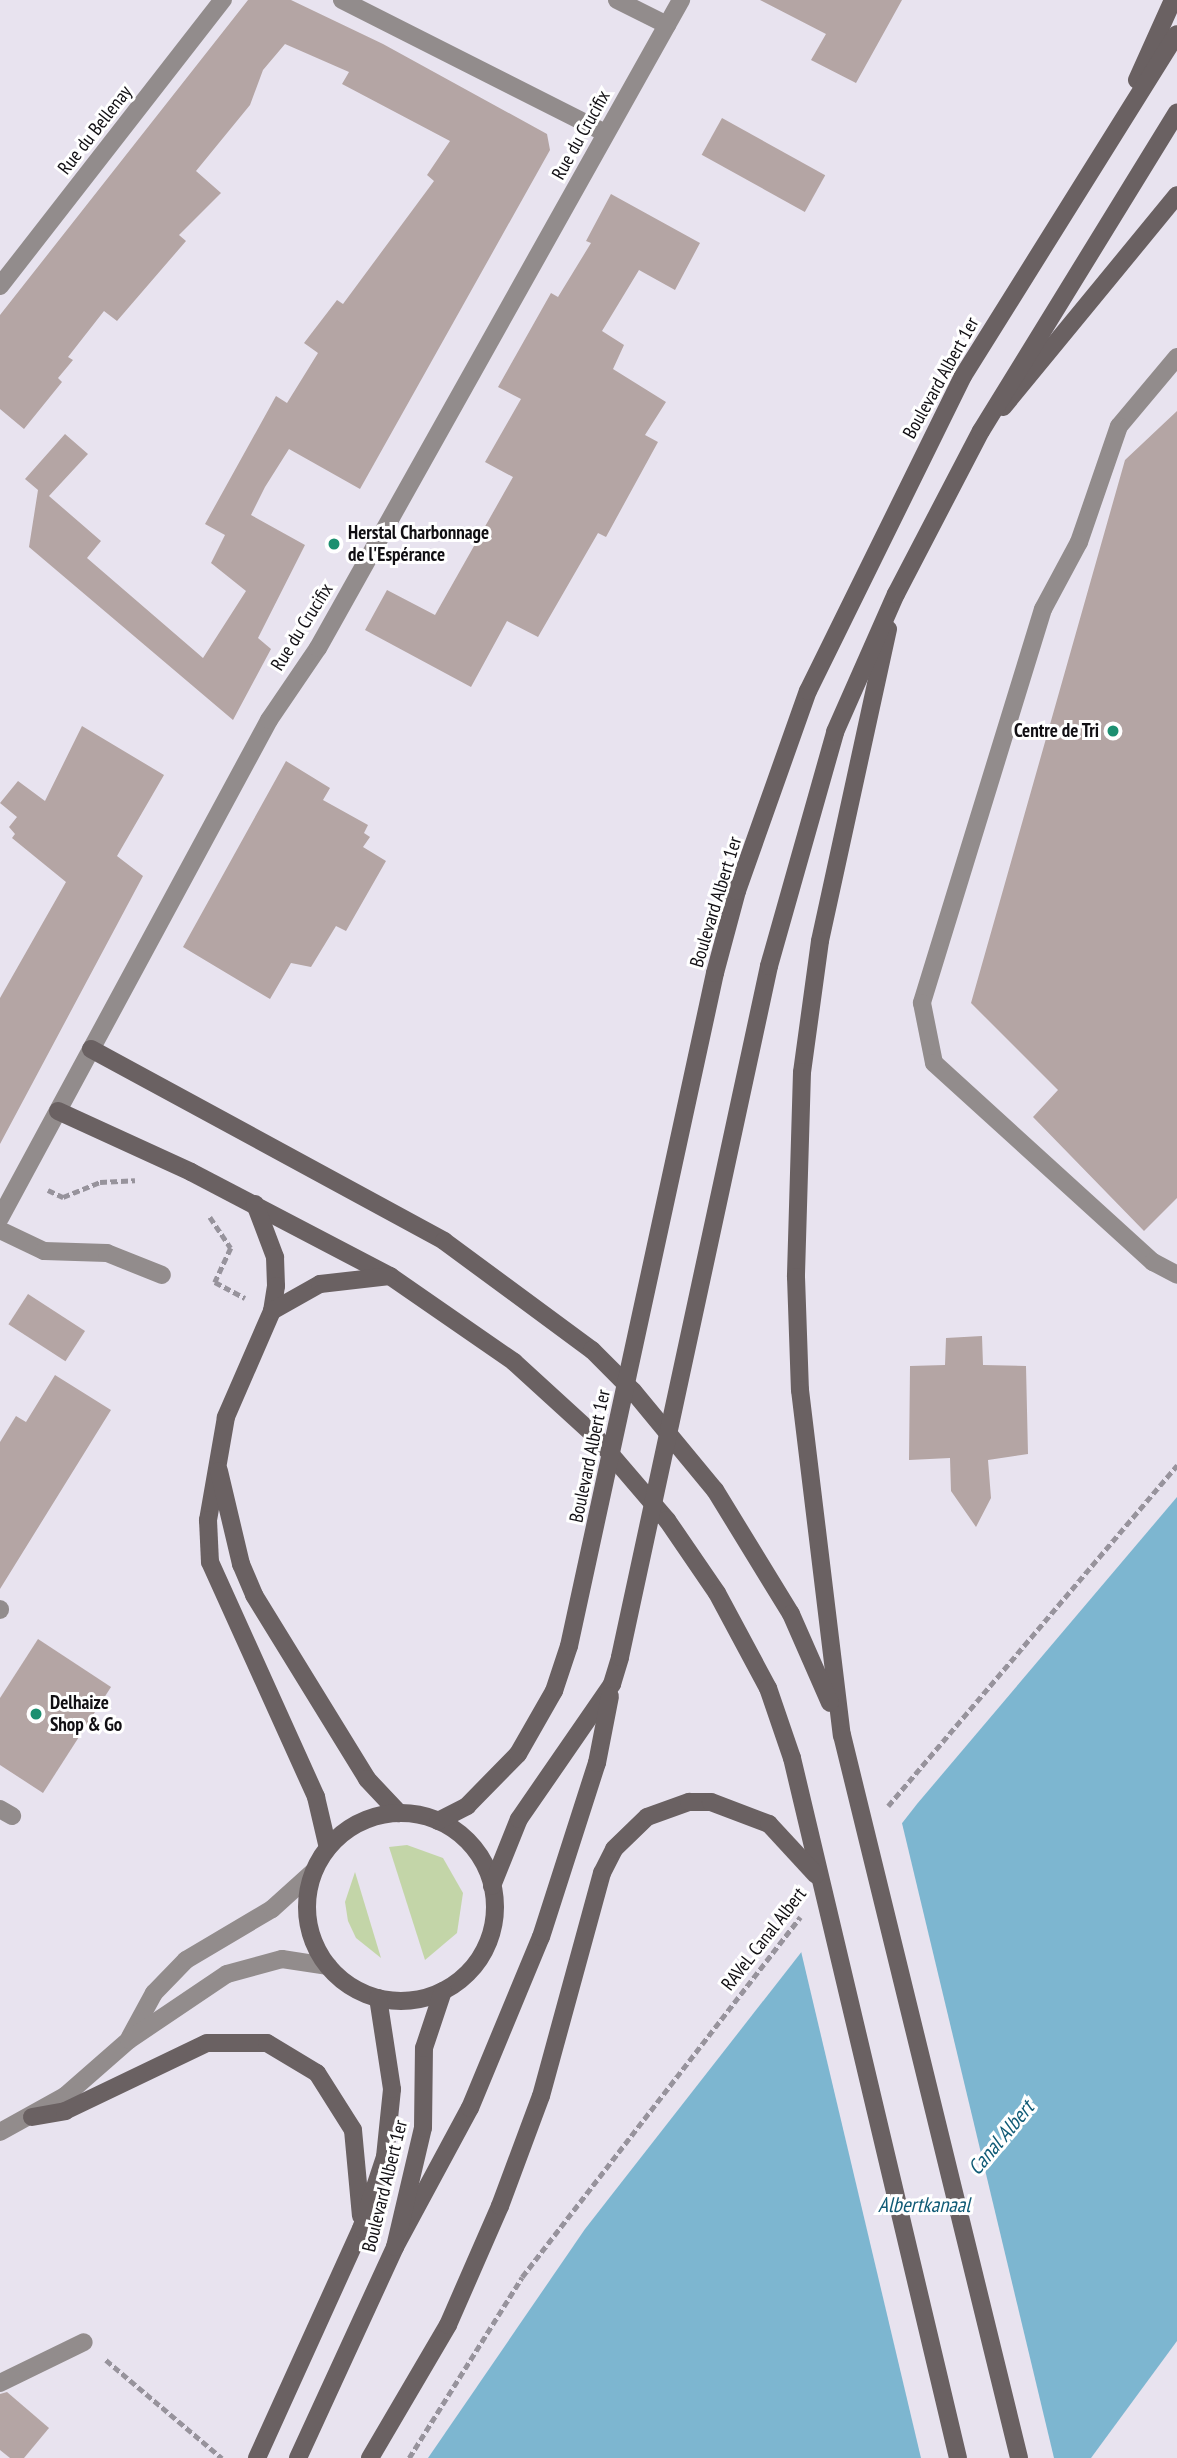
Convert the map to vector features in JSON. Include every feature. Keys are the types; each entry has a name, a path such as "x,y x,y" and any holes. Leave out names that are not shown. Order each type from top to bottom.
{"main road":[{"path":"1117,127 1173,0"},
{"name":"Boulevard Albert 1er","path":"438,1821 467,1806 517,1754 554,1690 569,1646 715,973 737,891 808,691 963,376 1177,34"},
{"path":"395,2247 470,2108 541,1937 597,1763 612,1684 784,904 835,732 896,594 981,431 1177,113"},
{"path":"981,431 1048,359 1177,195"},
{"path":"896,594 820,941 799,1115 796,1277 808,1488 842,1735 1019,2458"},
{"path":"91,1049 444,1241 592,1350 674,1438 756,1550 813,1661 842,1735"},
{"path":"58,1111 255,1204 416,1291 514,1362 595,1436 667,1520 709,1582 768,1688 792,1758 818,1878 958,2458"},
{"path":"255,1204 275,1257 272,1311 226,1417 208,1520 210,1562 316,1797 328,1848"},
{"path":"272,1311 320,1284 390,1276"},
{"path":"218,1466 241,1564 254,1595 367,1779 399,1813"},
{"path":"492,1885 519,1819 612,1684"},
{"path":"370,2458 448,2325 541,2096 603,1873 614,1849 647,1817 689,1802 711,1802 769,1824 818,1878"},
{"path":"399,1813 438,1821 474,1849 492,1885 494,1917 486,1947 468,1973 443,1991 404,2001 378,1998 352,1987 328,1966 309,1926 313,1872 328,1848 360,1822 399,1813"},
{"name":"Boulevard Albert 1er","path":"298,2458 395,2247 423,2128 424,2048 443,1991"},
{"name":"Boulevard Albert 1er","path":"257,2458 361,2230 391,2126 389,2045 378,1998"},
{"path":"32,2118 65,2111 207,2043 267,2043 317,2073 353,2130 361,2230"}],"street":[{"name":"Rue du Bellenay","path":"0,286 223,0"},
{"path":"342,0 606,133"},
{"path":"617,0 667,25"},
{"name":"Rue du Crucifix","path":"0,1218 269,720 330,626 681,0"},
{"path":"1177,357 1119,426 1079,542 1042,610 922,1003 934,1063 1153,1262 1177,1275"},
{"path":"0,1230 44,1251 107,1253 162,1275"},
{"path":"129,2040 154,1993 186,1960 272,1909 313,1872"},
{"path":"0,2132 32,2118 98,2071 129,2040 253,1962 282,1959 328,1966"},
{"path":"0,2383 84,2342"}],"path":[{"path":"22,1177 63,1197 100,1182 141,1180"},
{"path":"207,1213 222,1227 231,1248 215,1282 272,1311"},
{"path":"886,1809 1177,1465"},
{"name":"RAVeL Canal Albert","path":"409,2458 522,2277 809,1905"},
{"path":"84,2342 214,2455 222,2458"}],"green space":[{"path":"407,1845 443,1858 463,1893 457,1933 425,1960 389,1847"},
{"path":"355,1872 381,1958 356,1938 348,1921 345,1902"}],"water":[{"name":"Albertkanaal","path":"1177,1497 1177,2341 1091,2458 428,2458 585,2229 917,1804"}],"pier":[{"path":"901,1819 1054,2458 921,2458 800,1947"}],"building":[{"path":"248,0 291,0 383,44 547,134 550,150 360,489 289,449 265,487 251,515 305,545 258,638 271,649 233,720 29,547 38,490 25,479 65,434 88,454 49,496 101,541 87,558 203,658 246,591 211,563 225,535 205,524 276,396 287,403 318,353 304,343 337,300 343,304 434,181 427,175 450,141 342,84 349,72 285,44 263,70 250,105 196,171 221,193 179,235 186,241 117,321 104,311 68,357 73,360 58,378 62,382 24,429 0,409 0,315"},
{"path":"760,0 902,0 856,83 811,60 826,34"},
{"path":"722,118 825,175 805,212 702,155"},
{"path":"611,194 700,243 675,290 639,270 602,331 624,345 613,369 666,402 645,435 658,442 606,537 598,533 538,637 507,621 471,687 365,630 387,590 435,615 513,477 485,462 521,399 498,387 551,293 558,297 591,243 586,241"},
{"name":"Centre de Tri","path":"1177,411 1177,1198 1144,1231 1033,1117 1058,1090 971,1003 1125,460"},
{"path":"82,726 164,775 117,856 143,876 0,1144 0,998 66,882 12,838 15,834 9,827 17,817 0,803 18,781 45,801"},
{"path":"286,761 330,788 323,800 368,825 364,833 370,837 363,847 386,861 346,931 336,926 311,967 291,963 270,999 183,947"},
{"path":"28,1294 85,1331 65,1361 8,1324"},
{"path":"982,1336 983,1365 1026,1366 1028,1454 988,1460 991,1498 976,1527 951,1491 950,1458 909,1460 910,1366 945,1365 946,1338"},
{"path":"55,1375 111,1410 0,1589 0,1442 16,1416 26,1422"},
{"path":"38,1639 111,1687 43,1793 0,1765 0,1698"},
{"path":"7,2392 49,2428 24,2458 10,2458 0,2450 0,2394"}],"place":[{"name":"Herstal Charbonnage de l'Espérance","path":"334,544"},
{"name":"Centre de Tri","path":"1113,731"},
{"name":"Delhaize Shop & Go","path":"36,1714"}],"water label":[{"name":"Canal Albert","path":"1001,2138"}]}
